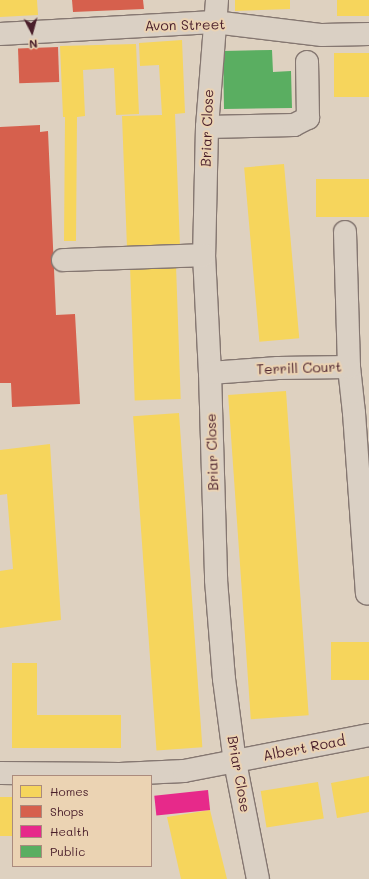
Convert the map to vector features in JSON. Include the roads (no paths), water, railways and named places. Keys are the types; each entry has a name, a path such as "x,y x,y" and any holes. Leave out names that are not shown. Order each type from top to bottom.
{"street":[{"name":"Briar Close","path":"217,0 206,127 204,255 210,373 216,580 224,679 235,762 258,879"},
{"name":"Avon Street","path":"0,34 214,22 322,35 369,34"},
{"path":"206,127 294,125 308,118 307,62"},
{"name":"Terrill Court","path":"210,373 278,368 348,367 345,232"},
{"path":"63,260 204,255"},
{"path":"348,367 354,413 367,594"},
{"name":"Albert Road","path":"0,773 120,774 184,771 369,735"}]}
